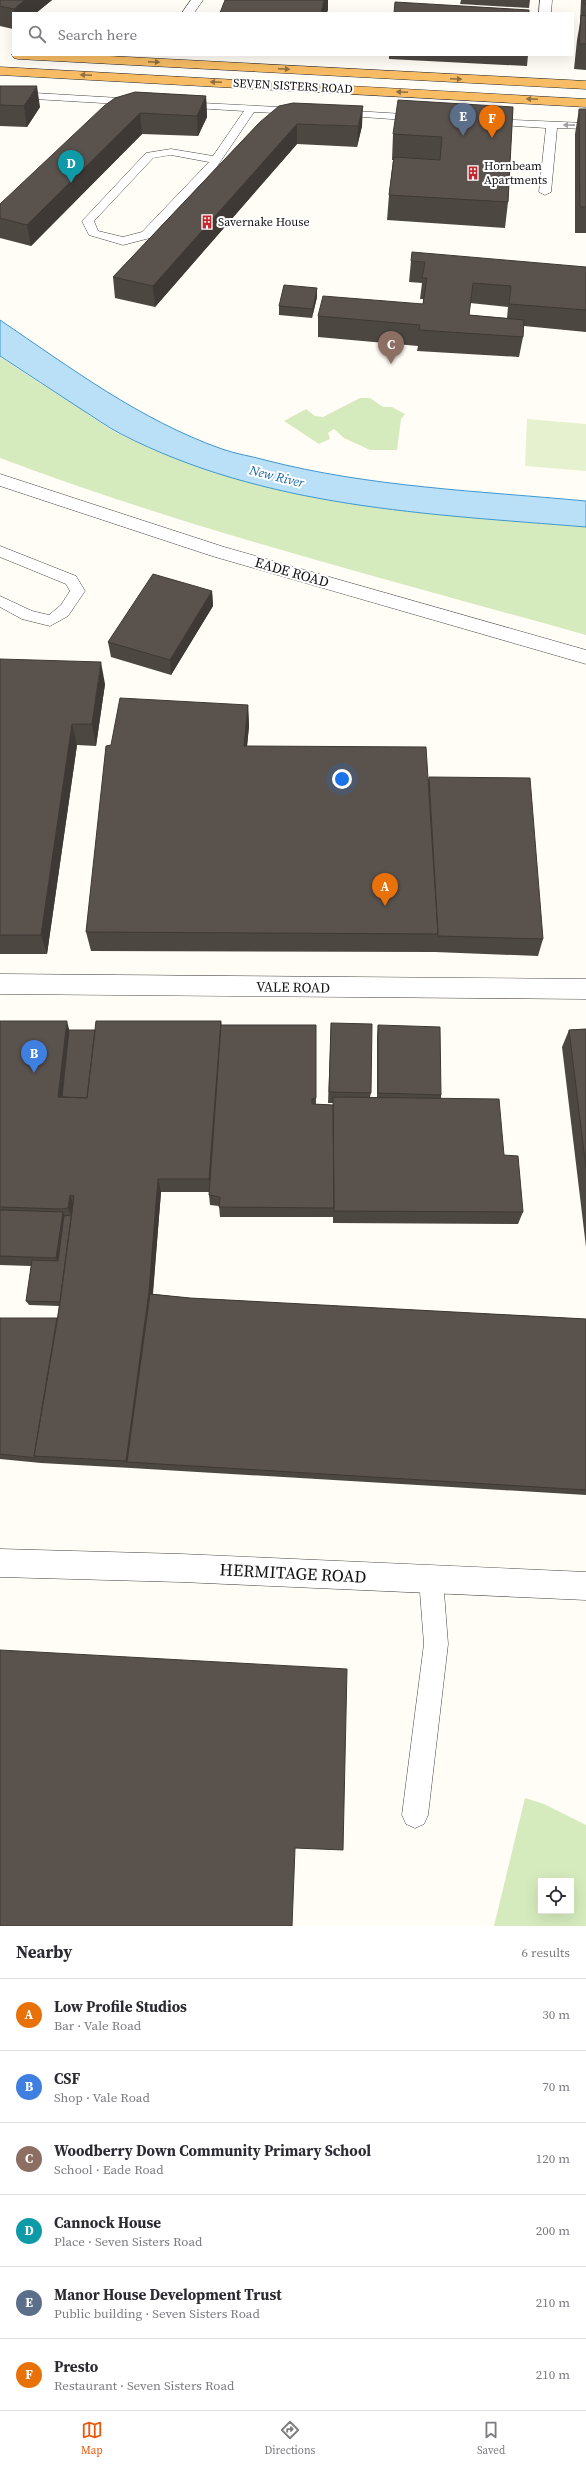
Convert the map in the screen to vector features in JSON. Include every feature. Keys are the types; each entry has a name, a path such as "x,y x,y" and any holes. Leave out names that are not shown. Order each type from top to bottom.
{"highway":[{"name":"SEVEN SISTERS ROAD","path":"31,56 586,85"},
{"name":"SEVEN SISTERS ROAD","path":"0,71 586,103"}],"street":[{"path":"189,12 197,0"},
{"path":"545,12 546,0"},
{"name":"EADE ROAD","path":"0,480 98,515 194,544 586,657"},
{"name":"VALE ROAD","path":"0,984 586,989"},
{"name":"HERMITAGE ROAD","path":"0,1563 181,1568 586,1586"}],"lane":[{"path":"0,94 147,102"},
{"path":"171,104 309,112"},
{"path":"216,160 171,152 150,155 88,221 93,233 123,241 146,235 216,160 251,109"},
{"path":"324,113 434,119"},
{"path":"473,121 586,126"},
{"path":"545,192 552,125"},
{"path":"0,550 71,580 78,591 70,605 58,617 50,621 26,614 0,601"},
{"path":"415,1815 436,1644 431,1579"}],"green space":[{"path":"0,357 121,435 176,459 233,478 290,492 348,503 466,517 586,527 586,635 365,574 218,531 72,484 0,458"},
{"path":"360,398 370,398 383,407 392,407 405,414 401,419 397,450 370,450 344,438 334,429 328,433 330,439 319,444 284,421 306,409 315,416 323,417"},
{"path":"527,419 586,424 586,471 525,466"},
{"path":"525,1798 544,1804 586,1825 586,1926 494,1926"}],"water":[{"name":"New River","path":"0,320 107,392 134,408 192,437 222,449 304,469 384,482 465,491 586,501 586,527 407,511 348,503 290,493 232,478 176,459 121,434 0,356"}],"building":[{"path":"0,0 25,0 14,9 0,6"},
{"path":"225,0 324,0 321,12 220,12"},
{"path":"395,2 529,10 529,12 394,12"},
{"path":"581,15 586,16 586,44 579,44"},
{"path":"0,86 37,86 24,106 0,105"},
{"path":"135,92 206,96 197,116 140,113 27,225 0,218 0,204 104,106 115,98"},
{"path":"398,100 513,107 508,202 389,195 394,157 440,160 442,137 393,134"},
{"path":"293,103 363,106 358,126 297,124 153,286 113,277 260,122 279,106"},
{"path":"579,109 586,109 586,207 580,207"},
{"path":"412,252 586,267 586,310 509,304 511,286 473,283 469,315 524,320 523,337 419,330 420,325 318,316 323,296 423,304 427,278 422,278 425,262 411,261"},
{"path":"284,285 317,288 313,309 279,306"},
{"path":"153,574 212,591 170,660 108,642"},
{"path":"0,659 101,662 92,724 72,724 41,935 0,935"},
{"path":"120,698 248,705 244,746 426,747 438,934 86,932 106,746 111,745"},
{"path":"429,777 530,778 543,939 438,936"},
{"path":"0,1021 67,1021 58,1097 87,1098 96,1021 221,1021 209,1179 158,1179 149,1291 126,1461 34,1456 58,1316 74,1196 70,1195 68,1208 0,1207"},
{"path":"331,1023 372,1024 371,1093 329,1092"},
{"path":"221,1025 316,1025 316,1098 312,1099 312,1104 333,1105 334,1208 219,1207 220,1197 209,1195"},
{"path":"378,1025 440,1027 441,1095 378,1093"},
{"path":"586,1029 586,1168 569,1030"},
{"path":"69,1030 95,1030 87,1098 62,1097"},
{"path":"333,1097 499,1099 504,1155 518,1156 523,1212 334,1211"},
{"path":"73,1203 60,1302 26,1301 32,1260 58,1261 64,1216 71,1215"},
{"path":"0,1210 63,1212 56,1258 0,1256"},
{"path":"150,1294 190,1298 586,1319 586,1490 127,1462"},
{"path":"0,1318 57,1318 34,1456 36,1458 0,1454"},
{"path":"0,1650 347,1669 343,1850 295,1848 292,1926 0,1926"}],"place":[{"name":"Manor House Development Trust","path":"463,136"},
{"name":"Presto","path":"492,138"},
{"name":"Hornbeam Apartments","path":"473,173"},
{"name":"Cannock House","path":"71,183"},
{"name":"Savernake House","path":"207,222"},
{"name":"Woodberry Down Community Primary School","path":"391,364"},
{"name":"Low Profile Studios","path":"385,906"},
{"name":"CSF","path":"34,1073"}]}
